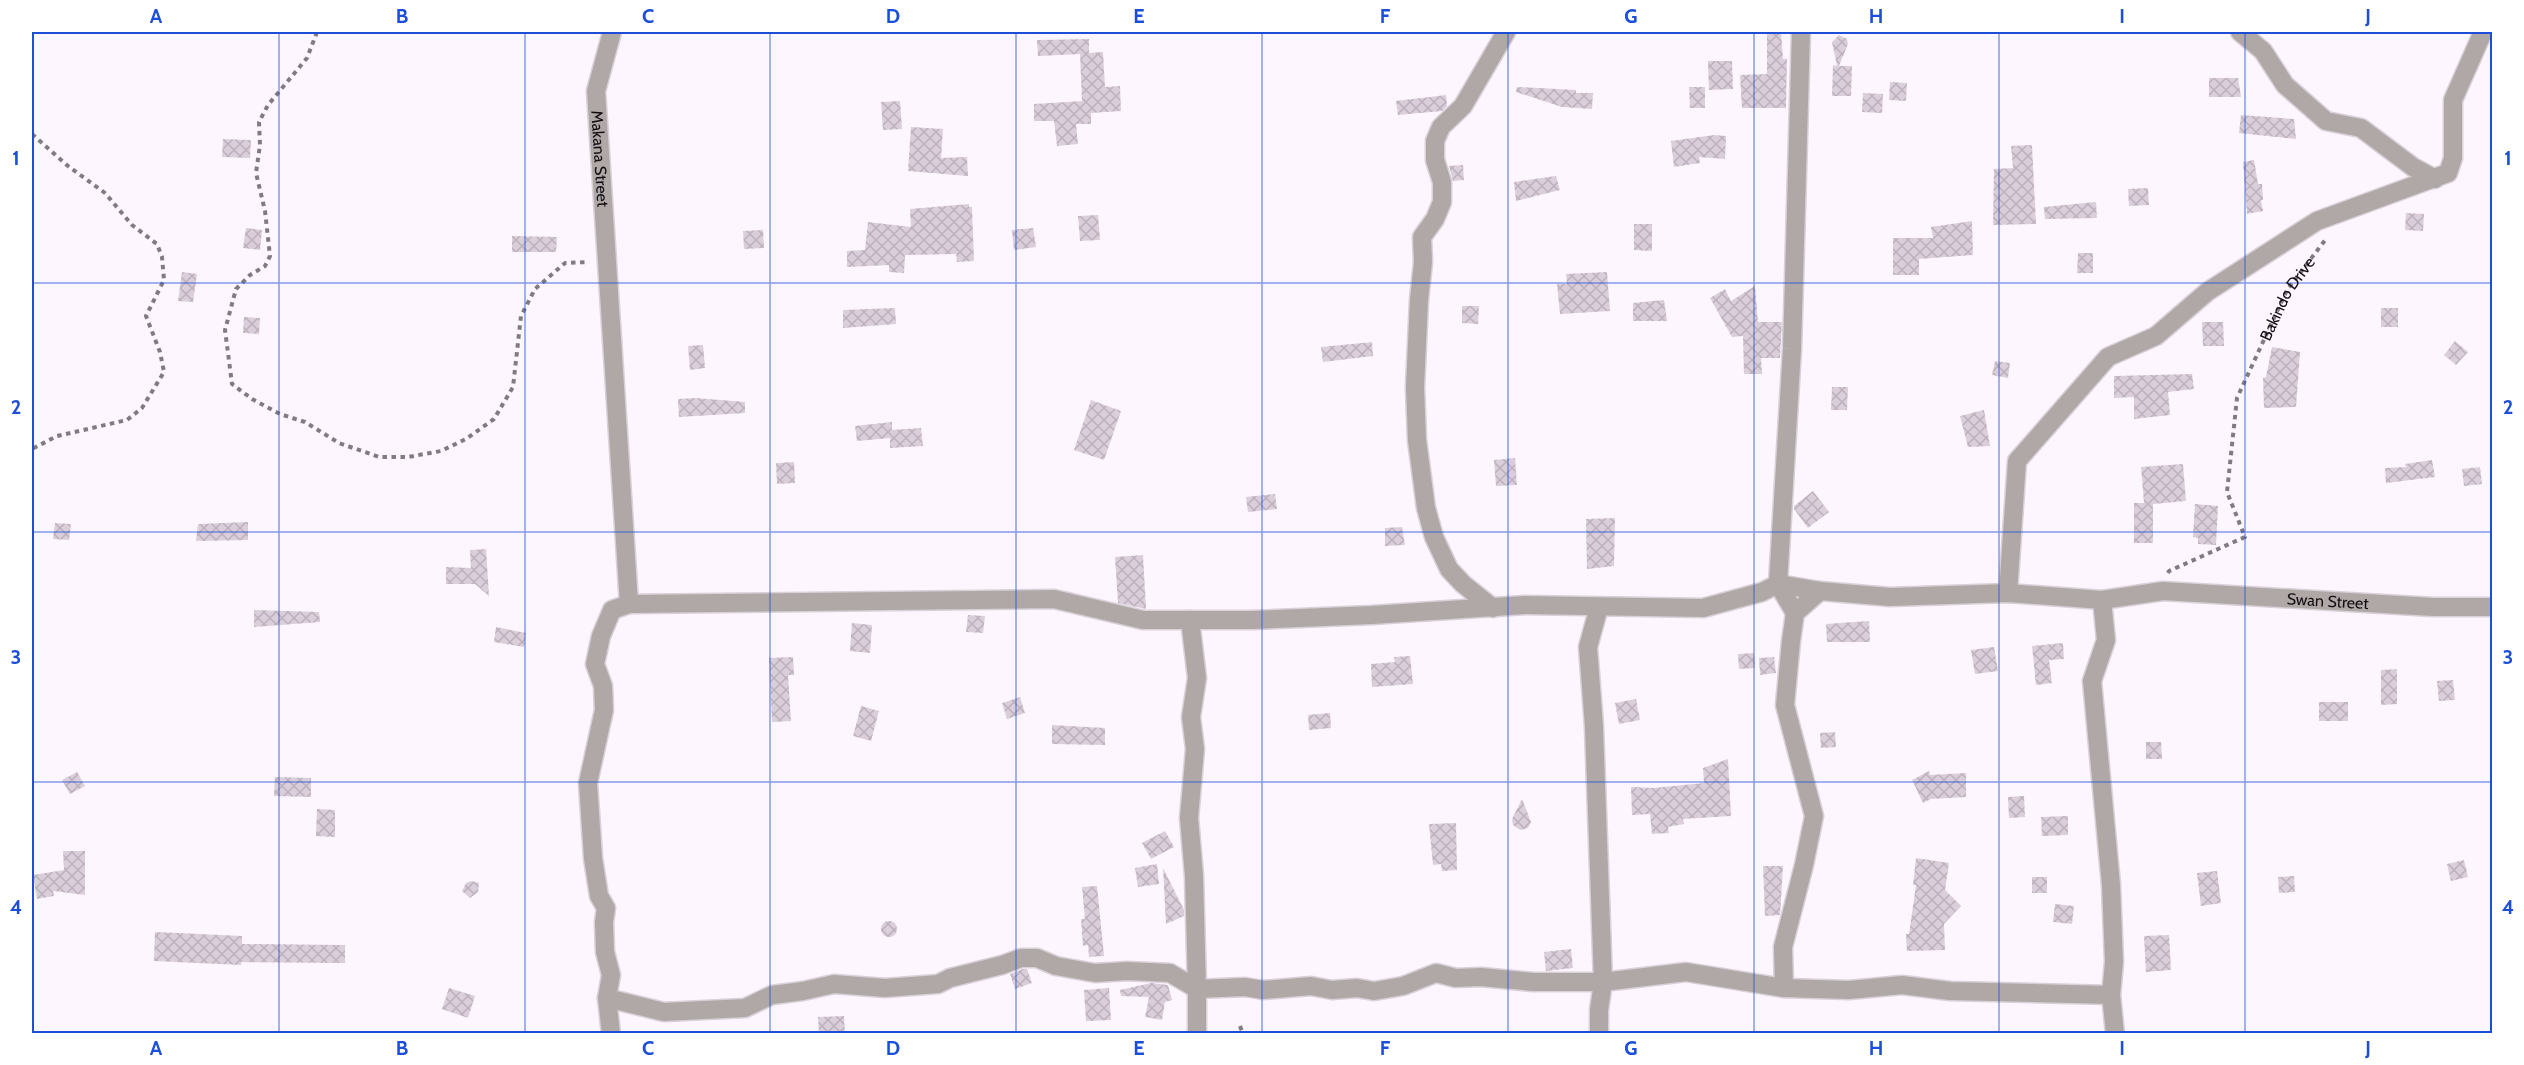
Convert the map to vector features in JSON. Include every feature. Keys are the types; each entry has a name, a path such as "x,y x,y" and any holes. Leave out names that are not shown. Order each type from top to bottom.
{"street":[{"name":"Makana Street","path":"612,32 596,91 629,604"},
{"path":"1493,608 1463,584 1449,569 1434,537 1426,508 1417,440 1415,387 1423,262 1422,237 1435,219 1442,202 1442,182 1435,160 1435,141 1441,128 1463,106 1506,32"},
{"path":"1784,988 1783,947 1814,816 1785,705 1795,613 1778,584 1792,349 1802,32"},
{"path":"2240,32 2263,51 2285,85 2326,121 2361,128 2413,167 2435,179"},
{"path":"2008,593 2017,461 2108,357 2156,336 2207,291 2317,221 2448,173 2453,158 2453,100 2483,32"},
{"path":"611,1034 607,998 611,975 605,952 606,908 599,896 593,858 588,783 604,710 603,686 594,664 601,636 612,610 629,604 1054,599 1143,620 1190,620 1372,615 1526,605 1703,608 1762,592 1778,584"},
{"name":"Swan Street","path":"1778,584 1820,591 1890,597 2008,593 2102,600 2163,591 2433,607 2493,607"},
{"path":"1795,613 1820,591"},
{"path":"2102,600 2106,640 2092,681 2111,885 2114,962 2110,995 2115,1034"},
{"path":"1599,607 1588,647 1594,727 1603,982 1599,1010 1599,1034"},
{"path":"1190,620 1197,678 1191,717 1196,749 1189,819 1194,876 1197,1034"},
{"path":"607,998 664,1012 745,1008 772,995 803,992 834,984 885,988 938,984 950,978 1021,958 1037,958 1056,966 1095,973 1127,971 1170,973 1197,989 1245,987 1263,990 1311,986 1332,990 1357,988 1374,991 1403,986 1436,973 1456,978 1481,977 1533,982 1603,982 1686,972 1784,988 1849,990 1902,985 1950,991 2110,995"}],"path":[{"path":"317,32 307,58 268,105 259,122 260,145 256,173 265,211 270,256 265,266 250,275 236,289 225,330 232,384 252,399 280,414 305,422 339,443 379,457 408,457 441,451 466,439 494,419 513,387 521,316 535,289 565,263 588,260 608,289"},
{"path":"32,134 68,166 105,193 132,225 157,244 162,257 164,280 146,316 160,352 164,372 142,408 127,420 57,436 32,449"},
{"name":"Bakindo Drive","path":"2163,591 2169,571 2245,537 2227,492 2237,398 2287,290 2325,239 2335,234"},
{"path":"1240,1026 1243,1034"}],"building":[{"path":"1767,32 1781,32 1783,59 1787,59 1786,108 1742,108 1740,75 1767,74"},
{"path":"1839,35 1847,39 1848,44 1839,66 1852,66 1851,96 1832,96 1833,65 1837,66 1832,42"},
{"path":"1089,39 1089,53 1103,52 1105,87 1120,86 1121,111 1091,113 1091,124 1076,124 1078,144 1057,146 1054,121 1034,121 1034,104 1082,101 1080,54 1038,56 1037,40"},
{"path":"1708,61 1732,61 1733,89 1709,90"},
{"path":"2209,78 2238,78 2241,97 2209,97"},
{"path":"1890,82 1907,83 1906,101 1889,100"},
{"path":"1517,87 1593,93 1592,109 1562,107 1516,92"},
{"path":"1689,87 1705,87 1705,108 1690,108"},
{"path":"1863,93 1883,94 1882,113 1862,112"},
{"path":"1446,95 1447,106 1442,111 1398,115 1396,101"},
{"path":"900,101 902,129 883,130 881,102"},
{"path":"2241,115 2294,119 2296,139 2239,133"},
{"path":"911,127 943,129 941,158 967,157 968,176 908,171"},
{"path":"1714,135 1726,136 1725,159 1699,157 1700,163 1674,167 1671,141"},
{"path":"223,139 251,140 250,158 222,157"},
{"path":"2032,145 2036,224 1993,225 1994,169 2013,168 2011,146"},
{"path":"2254,160 2258,184 2262,184 2263,211 2247,214 2243,162"},
{"path":"1463,165 1464,180 1453,181 1449,166"},
{"path":"1556,176 1560,190 1516,201 1514,182"},
{"path":"2148,188 2149,205 2129,206 2128,189"},
{"path":"2096,202 2097,218 2045,219 2044,207"},
{"path":"969,204 969,207 972,207 974,261 957,262 956,254 905,255 904,273 889,272 889,265 847,267 847,251 865,250 868,222 911,227 910,209"},
{"path":"2406,213 2424,214 2423,231 2405,230"},
{"path":"1098,215 1100,240 1080,241 1078,216"},
{"path":"1972,221 1973,255 1919,259 1919,275 1893,275 1893,238 1933,238 1931,227"},
{"path":"1634,224 1652,224 1652,251 1634,250"},
{"path":"246,228 262,230 260,250 243,248"},
{"path":"1033,228 1036,247 1014,250 1012,230"},
{"path":"763,230 764,248 744,249 743,231"},
{"path":"512,236 557,237 556,252 512,252"},
{"path":"2078,253 2093,253 2093,273 2077,273"},
{"path":"182,272 197,274 193,302 178,301"},
{"path":"1607,272 1610,311 1560,314 1557,284 1567,284 1566,274"},
{"path":"1755,286 1758,322 1782,322 1780,358 1761,358 1762,374 1744,374 1743,336 1732,337 1710,298 1725,289 1731,301"},
{"path":"1664,300 1667,321 1633,321 1633,303"},
{"path":"1462,306 1479,306 1478,324 1462,323"},
{"path":"895,308 896,324 843,328 843,310"},
{"path":"2381,308 2398,308 2398,327 2381,327"},
{"path":"244,317 260,318 259,334 243,333"},
{"path":"2202,322 2223,322 2224,346 2203,346"},
{"path":"2455,341 2468,352 2456,365 2444,355"},
{"path":"1372,342 1373,356 1323,362 1321,347"},
{"path":"703,345 705,368 690,370 688,346"},
{"path":"2272,347 2300,352 2296,407 2264,408 2263,378 2266,377"},
{"path":"1995,361 2010,363 2008,378 1992,375"},
{"path":"2192,374 2194,389 2168,392 2170,415 2134,419 2134,397 2114,398 2114,376"},
{"path":"1832,387 1848,387 1847,410 1831,410"},
{"path":"696,398 745,402 745,413 679,417 678,399"},
{"path":"1091,400 1121,411 1104,460 1074,450"},
{"path":"1984,410 1990,446 1968,447 1960,416"},
{"path":"892,422 892,430 921,428 923,446 890,448 890,438 857,441 855,426"},
{"path":"1515,458 1517,485 1496,486 1494,460"},
{"path":"2432,460 2435,477 2386,483 2385,468 2406,467 2405,464"},
{"path":"794,462 795,483 777,484 776,463"},
{"path":"2183,464 2186,501 2153,504 2153,543 2134,543 2134,503 2144,503 2141,467"},
{"path":"2480,467 2482,484 2464,486 2462,469"},
{"path":"1813,491 1829,512 1808,528 1794,506"},
{"path":"1275,494 1277,509 1248,512 1246,497"},
{"path":"2195,504 2218,506 2216,545 2198,544 2198,538 2193,537"},
{"path":"1615,518 1614,566 1587,569 1586,519"},
{"path":"248,522 248,540 196,541 198,524"},
{"path":"55,523 71,524 69,540 53,539"},
{"path":"1402,527 1405,545 1385,546 1385,528"},
{"path":"486,549 489,596 475,584 446,584 446,567 471,568 470,550"},
{"path":"1143,555 1146,609 1118,603 1115,557"},
{"path":"254,610 319,612 320,622 254,627"},
{"path":"968,615 985,616 983,633 966,632"},
{"path":"1869,621 1870,642 1827,642 1826,624"},
{"path":"852,623 872,625 870,653 850,651"},
{"path":"496,627 526,633 524,647 494,642"},
{"path":"2063,643 2064,659 2049,660 2052,683 2036,685 2032,646"},
{"path":"1994,647 1998,671 1975,674 1971,650"},
{"path":"1754,653 1755,668 1739,669 1738,654"},
{"path":"1410,656 1413,684 1372,687 1371,664 1395,662 1394,657"},
{"path":"793,657 794,675 788,675 791,721 772,722 769,658"},
{"path":"1774,657 1776,673 1760,675 1759,658"},
{"path":"2397,669 2397,704 2381,705 2381,670"},
{"path":"2453,680 2455,700 2439,701 2437,681"},
{"path":"1020,697 1025,713 1007,719 1002,703"},
{"path":"1636,699 1640,720 1619,724 1615,703"},
{"path":"2319,702 2348,702 2348,721 2319,721"},
{"path":"861,706 879,711 871,741 853,736"},
{"path":"1330,713 1331,728 1309,730 1308,715"},
{"path":"1052,725 1105,728 1105,745 1052,744"},
{"path":"1835,732 1836,747 1821,748 1820,733"},
{"path":"2146,742 2161,742 2162,759 2146,759"},
{"path":"1728,759 1731,816 1683,819 1684,824 1668,827 1669,833 1652,834 1650,814 1632,815 1631,787 1654,788 1704,783 1703,768"},
{"path":"1929,771 1930,775 1966,773 1966,797 1931,799 1923,803 1912,780"},
{"path":"77,772 85,786 70,794 62,780"},
{"path":"275,777 311,778 311,797 274,796"},
{"path":"2024,796 2025,817 2009,818 2008,797"},
{"path":"1522,799 1531,822 1528,828 1520,830 1513,825 1512,819"},
{"path":"317,809 335,810 335,837 316,836"},
{"path":"2068,816 2068,835 2042,836 2041,817"},
{"path":"1456,823 1457,870 1442,871 1441,864 1433,865 1429,824"},
{"path":"1165,831 1174,847 1151,859 1142,843"},
{"path":"63,851 85,851 85,895 53,891 54,896 37,899 33,875 64,870"},
{"path":"1916,858 1949,863 1945,890 1961,906 1944,924 1945,950 1907,951 1906,934 1909,934 1916,885 1913,885"},
{"path":"2464,860 2468,877 2451,881 2447,864"},
{"path":"1157,864 1159,884 1138,887 1135,868"},
{"path":"1763,866 1783,866 1780,915 1765,916"},
{"path":"1163,868 1184,910 1184,916 1166,924"},
{"path":"2217,871 2221,903 2201,906 2197,873"},
{"path":"2294,876 2295,892 2279,893 2278,877"},
{"path":"2032,877 2047,877 2047,893 2032,893"},
{"path":"471,881 479,883 478,892 470,898 462,891 466,883"},
{"path":"1097,886 1104,956 1089,957 1088,945 1083,946 1081,919 1085,919 1082,887"},
{"path":"2055,904 2074,906 2072,924 2053,922"},
{"path":"889,921 895,923 897,929 895,935 889,937 883,935 881,929 883,923"},
{"path":"155,932 242,936 242,944 345,945 345,963 241,962 241,965 154,961"},
{"path":"2169,935 2171,970 2146,972 2144,936"},
{"path":"1571,949 1573,968 1546,971 1544,952"},
{"path":"1027,969 1032,983 1015,989 1010,974"},
{"path":"1151,983 1168,985 1172,1000 1165,1002 1162,1020 1145,1017 1149,997 1121,996 1120,990"},
{"path":"449,988 475,996 468,1018 442,1009"},
{"path":"1109,988 1111,1020 1086,1021 1084,990"},
{"path":"844,1016 845,1034 819,1034 818,1017"}]}
